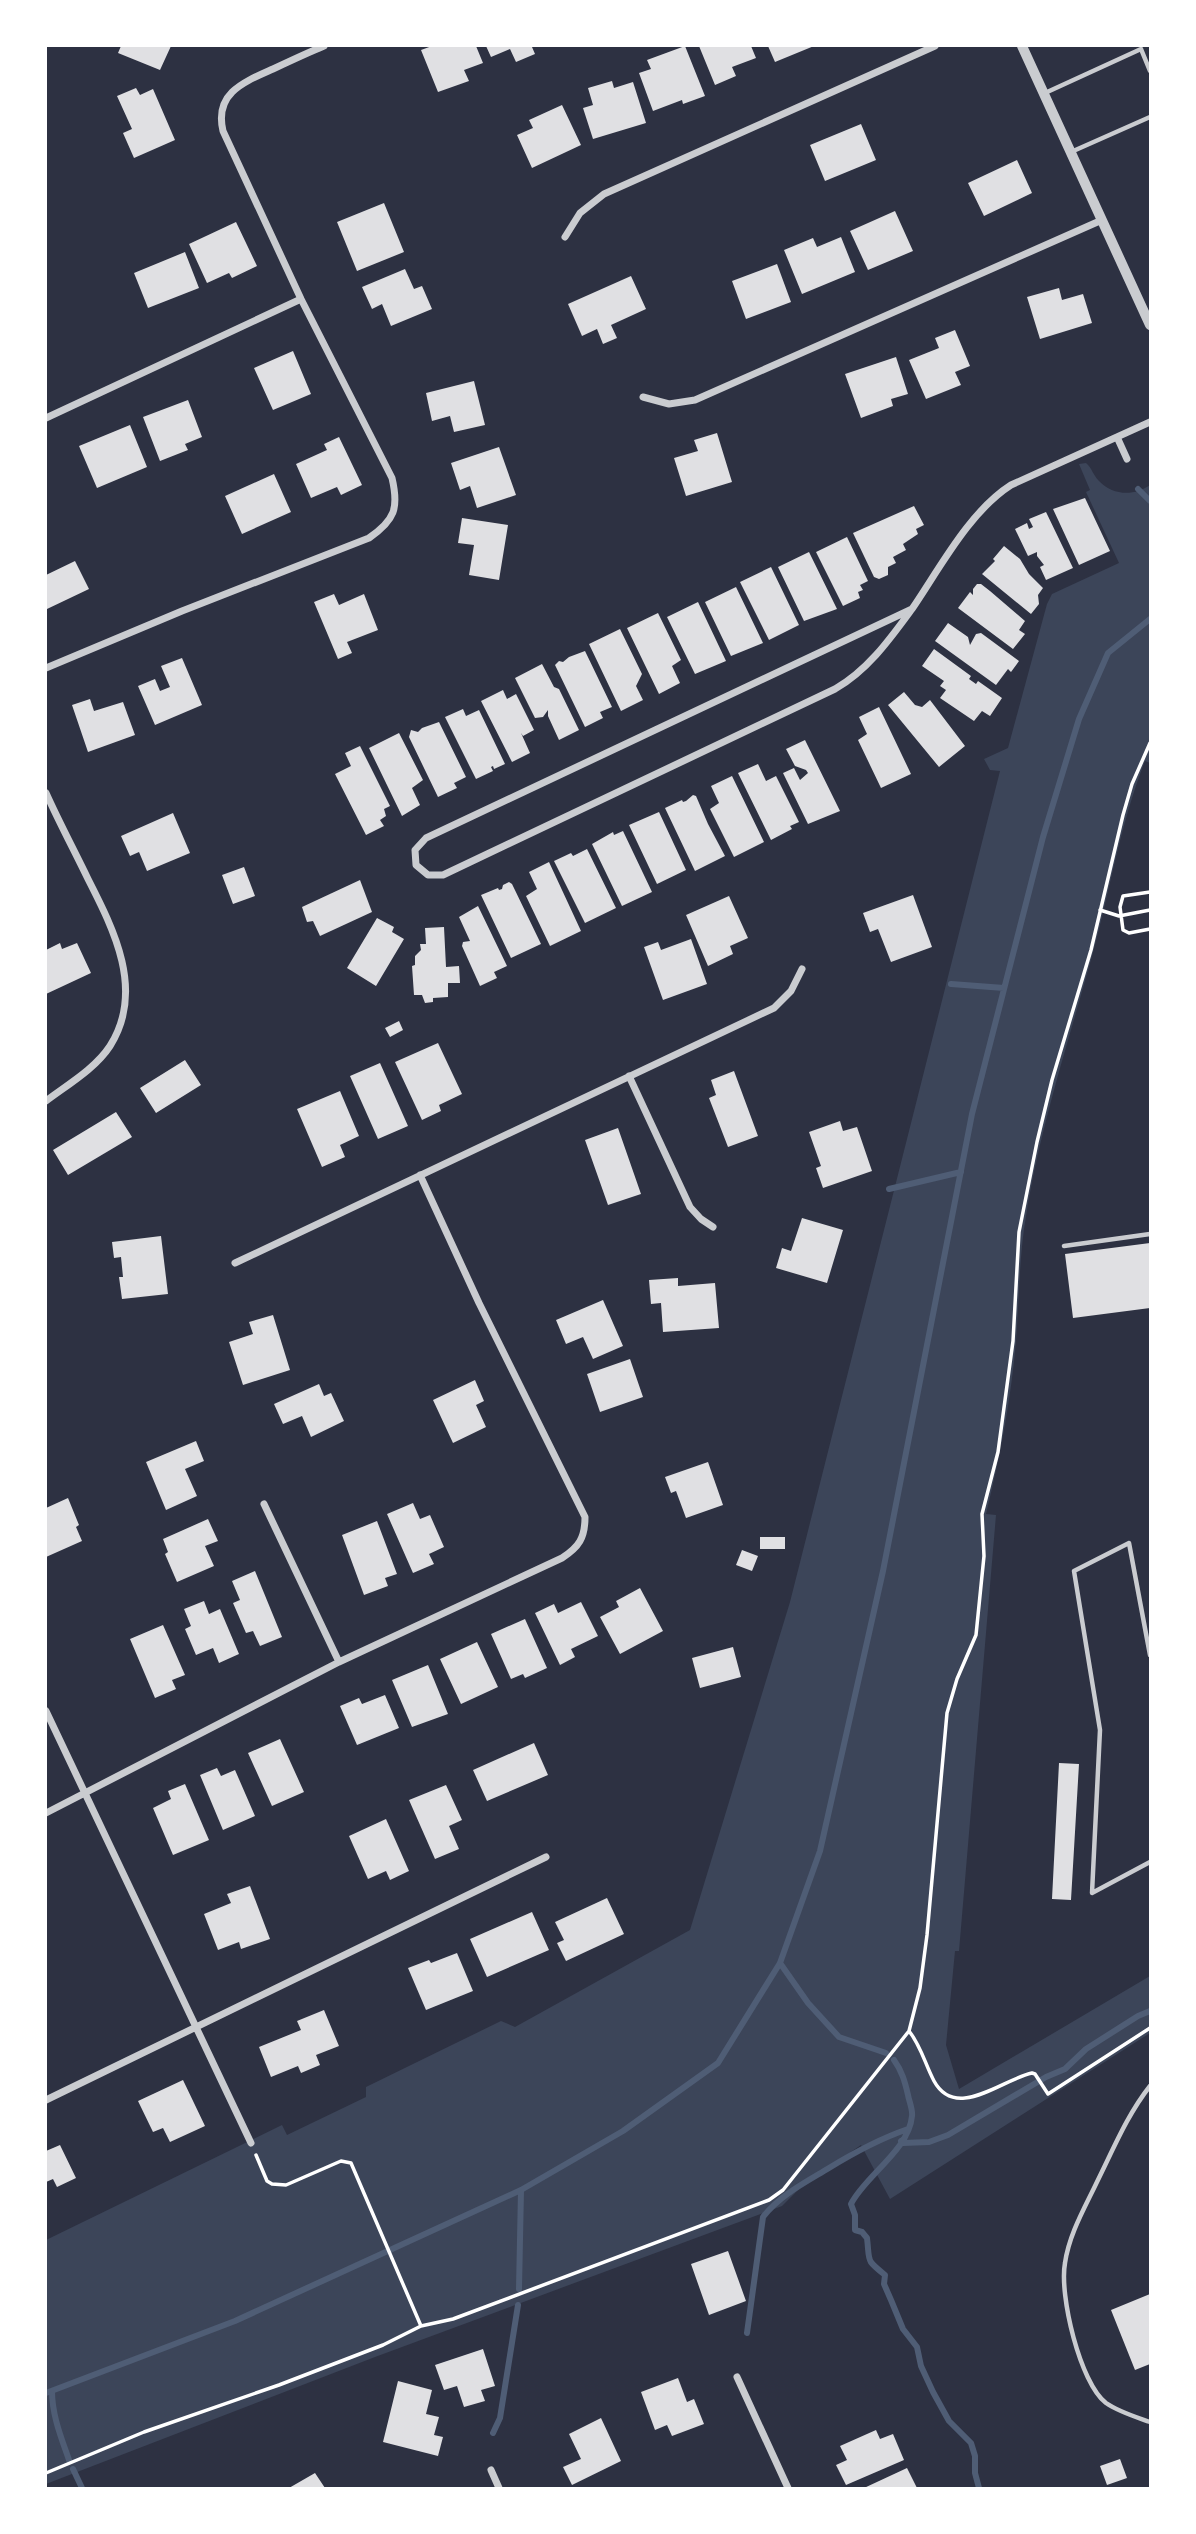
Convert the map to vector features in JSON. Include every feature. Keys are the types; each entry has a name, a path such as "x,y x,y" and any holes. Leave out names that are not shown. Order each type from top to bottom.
{"street":[{"path":"46,668 369,538 389,522 394,511 392,478 301,299 223,131 221,120 225,101 237,87 324,46"},
{"path":"565,237 580,213 604,194 934,46"},
{"path":"1022,46 1102,220 1147,309 1150,325"},
{"path":"643,397 669,404 695,400 1102,220"},
{"path":"46,418 301,299"},
{"path":"912,609 426,838 415,850 416,865 428,876 443,875 835,689 862,670 912,609 988,501 1011,485 1150,422"},
{"path":"1117,437 1127,459"},
{"path":"46,793 111,926 124,967 126,986 123,1014 110,1046 86,1071 46,1101"},
{"path":"235,1263 774,1008 791,991 802,970"},
{"path":"629,1076 690,1207 713,1227"},
{"path":"46,1813 339,1662 562,1558 579,1546 583,1538 584,1517 581,1510 479,1303 420,1175"},
{"path":"264,1504 339,1662"},
{"path":"46,1711 251,2143"},
{"path":"46,2100 546,1857"},
{"path":"737,2377 788,2488"},
{"path":"491,2470 499,2488"}],"lane":[{"path":"1044,93 1140,49 1150,71"},
{"path":"1070,152 1150,117"},
{"path":"1064,1246 1150,1234"},
{"path":"1150,1655 1129,1543 1074,1571 1100,1730 1092,1893 1150,1862"},
{"path":"1150,2086 1128,2118 1070,2240 1064,2265 1063,2289 1070,2329 1091,2383 1105,2402 1150,2422"}],"path":[{"path":"46,2473 145,2432 383,2346 421,2326 453,2319 775,2196 792,2179 909,2031 920,1989 927,1935 947,1713 957,1679 976,1635 984,1556 982,1514 998,1452 1010,1364 1019,1232 1024,1203 1052,1080 1132,784 1150,743"},
{"path":"1150,892 1122,897 1120,916 1121,926 1127,932 1150,929"},
{"path":"1100,910 1120,916 1150,910"},
{"path":"909,2031 916,2040 938,2088 951,2099 963,2100 1032,2073 1048,2094 1150,2028"},
{"path":"251,2143 265,2176 272,2184 286,2185 341,2161 351,2163 421,2326"}],"shaded area":[{"path":"1086,463 1099,481 1111,490 1131,493 1150,485 1150,763 1145,761 1122,833 1092,956 1045,1126 1024,1229 1011,1384 986,1514 996,1515 959,1951 955,1951 946,2045 959,2089 1150,1976 1150,2033 890,2199 861,2145 804,2184 782,2206 375,2357 46,2484 46,2240 282,2125 287,2135 366,2097 366,2087 501,2021 515,2027 690,1930 790,1602 1000,771 990,770 984,759 1008,748 1052,594 1119,563 1086,492 1090,490 1079,464"}],"building":[{"path":"121,46 171,46 160,70 118,53"},
{"path":"432,46 476,46 483,63 464,70 469,81 438,92 421,50"},
{"path":"486,46 536,46 532,47 535,54 516,62 510,49 491,57"},
{"path":"685,46 705,96 683,104 682,100 653,111 639,73 651,69 647,60"},
{"path":"699,46 751,46 756,58 732,67 736,76 715,85"},
{"path":"768,46 814,46 775,62"},
{"path":"612,81 614,88 633,82 646,123 593,139 583,108 593,105 588,88"},
{"path":"136,88 140,95 153,89 175,140 134,158 123,133 132,129 117,96"},
{"path":"562,105 581,145 532,168 517,135 533,128 529,120"},
{"path":"861,124 876,160 825,181 810,145"},
{"path":"1017,160 1032,193 984,216 968,183"},
{"path":"384,203 404,252 357,271 337,222"},
{"path":"895,211 913,251 868,270 850,231"},
{"path":"236,222 257,266 232,278 229,273 207,283 189,244"},
{"path":"841,237 855,272 802,294 784,250 813,238 817,247"},
{"path":"185,252 199,288 148,308 134,273"},
{"path":"777,264 791,302 746,319 732,281"},
{"path":"405,269 414,289 422,286 432,309 391,326 382,304 372,309 362,287"},
{"path":"631,276 646,309 611,325 617,338 603,344 597,329 582,336 568,304"},
{"path":"1059,288 1062,300 1083,294 1092,323 1040,339 1027,297"},
{"path":"955,330 970,366 955,372 961,385 926,399 909,360 939,348 935,338"},
{"path":"293,351 311,394 273,410 254,368"},
{"path":"896,357 908,394 891,399 893,406 861,418 845,374"},
{"path":"474,381 485,425 454,432 450,416 432,421 426,393"},
{"path":"188,400 202,437 185,444 188,450 160,461 143,417"},
{"path":"130,425 147,467 97,488 79,446"},
{"path":"717,433 732,482 686,496 674,458 698,451 694,440"},
{"path":"339,437 362,485 341,495 337,487 311,498 296,464 327,450 324,444"},
{"path":"499,447 516,495 477,508 470,486 460,490 451,463"},
{"path":"274,474 291,512 242,534 225,496"},
{"path":"1085,498 1110,551 1079,565 1053,509"},
{"path":"914,506 924,525 916,529 918,534 903,544 906,550 893,557 896,563 888,567 888,575 879,579 874,577 853,533"},
{"path":"1046,512 1073,568 1046,580 1040,567 1044,565 1037,552 1028,556 1015,529 1027,523 1029,529 1033,527 1029,519"},
{"path":"462,518 508,525 499,580 469,575 474,545 458,543"},
{"path":"847,537 868,581 860,585 863,590 858,592 860,598 843,606 816,552"},
{"path":"1004,546 1020,559 1029,574 1043,588 1038,595 1039,604 1031,614 982,574 995,561 993,559"},
{"path":"809,552 837,609 804,621 778,567"},
{"path":"75,561 89,589 47,609 46,575"},
{"path":"771,567 799,625 769,640 740,582"},
{"path":"977,584 981,584 1025,621 1019,630 1025,634 1013,649 958,608 970,592 973,595"},
{"path":"736,587 763,643 731,656 705,602"},
{"path":"334,594 339,605 364,594 378,630 347,642 352,653 338,659 314,602"},
{"path":"698,602 726,661 695,674 667,617"},
{"path":"658,613 681,660 672,666 680,683 659,694 627,628"},
{"path":"948,623 968,637 970,645 976,634 981,633 1019,661 1011,672 1008,669 996,685 935,641"},
{"path":"620,629 642,674 636,686 643,700 621,711 589,644"},
{"path":"934,649 971,676 969,679 976,684 978,681 1002,698 990,716 982,711 974,721 940,698 946,690 940,686 944,681 922,666"},
{"path":"585,651 612,707 600,712 603,718 585,727 555,665"},
{"path":"182,658 202,705 155,725 138,686 155,679 160,691 170,687 161,666"},
{"path":"542,664 554,687 559,689 579,730 559,740 548,710 543,717 535,718 515,678"},
{"path":"503,690 507,699 516,694 534,730 523,736 521,733 530,753 512,762 481,701"},
{"path":"904,692 915,705 922,707 930,700 965,746 939,767 888,705"},
{"path":"90,699 94,711 123,702 135,735 88,752 72,705"},
{"path":"879,707 911,774 881,788 858,740 867,734 859,717"},
{"path":"463,709 466,716 479,710 505,764 494,769 491,767 493,771 476,779 445,717"},
{"path":"439,722 466,777 454,783 457,788 438,797 409,737 411,730 418,732"},
{"path":"399,733 423,780 412,788 420,805 402,816 369,748"},
{"path":"805,740 840,811 808,824 783,773 794,768 800,780 808,773 795,766 786,749"},
{"path":"360,746 390,806 384,809 386,816 380,820 384,826 366,835 335,774 351,766 345,753"},
{"path":"758,764 766,781 776,776 799,822 790,826 792,829 771,840 738,773"},
{"path":"732,776 764,842 734,857 710,809 719,803 711,786"},
{"path":"693,795 696,796 725,856 695,871 665,808 682,800 686,801"},
{"path":"659,812 686,870 657,884 629,825"},
{"path":"173,813 190,853 147,871 139,852 130,856 121,836"},
{"path":"623,831 652,892 622,906 592,844 613,832 614,835"},
{"path":"587,849 616,908 585,923 554,861"},
{"path":"549,862 581,931 550,946 526,896 537,889 529,872"},
{"path":"244,867 255,896 233,904 222,875"},
{"path":"360,880 372,912 320,936 313,921 307,922 302,907"},
{"path":"509,882 541,944 511,958 481,895 502,889 503,885"},
{"path":"913,895 932,947 891,962 878,929 870,932 863,913"},
{"path":"729,896 748,938 730,946 733,954 708,966 686,915"},
{"path":"478,906 507,966 494,972 497,978 480,986 462,946 463,942 470,941 459,917"},
{"path":"377,918 394,927 392,932 404,939 376,986 347,968"},
{"path":"444,927 446,967 459,966 460,983 448,983 448,997 433,998 433,1002 425,1003 422,995 414,995 412,966 415,965 415,956 421,950 420,944 426,944 425,928"},
{"path":"691,939 707,984 663,1000 644,947 658,942 661,950"},
{"path":"60,943 62,949 77,943 91,973 46,994 46,950"},
{"path":"399,1021 403,1030 390,1037 385,1028"},
{"path":"438,1043 462,1094 439,1105 441,1111 422,1120 395,1062"},
{"path":"185,1060 201,1085 156,1113 140,1088"},
{"path":"380,1063 408,1126 378,1139 350,1076"},
{"path":"734,1071 758,1136 728,1147 709,1098 716,1095 711,1080"},
{"path":"340,1091 359,1136 340,1145 345,1157 322,1167 297,1109"},
{"path":"116,1112 132,1137 68,1175 53,1150"},
{"path":"840,1121 843,1131 857,1127 872,1171 823,1188 816,1168 821,1166 809,1132"},
{"path":"618,1128 641,1194 608,1205 585,1140"},
{"path":"802,1218 843,1230 827,1283 776,1268 782,1248 791,1251"},
{"path":"161,1236 168,1294 122,1299 119,1277 123,1277 121,1257 114,1258 112,1242"},
{"path":"1150,1243 1150,1308 1073,1318 1065,1254"},
{"path":"678,1278 678,1286 715,1283 719,1328 663,1332 661,1303 651,1304 649,1280"},
{"path":"603,1300 623,1346 593,1359 583,1337 566,1344 556,1320"},
{"path":"273,1315 290,1370 243,1385 229,1342 253,1334 249,1322"},
{"path":"630,1359 643,1397 600,1412 587,1374"},
{"path":"475,1380 484,1401 476,1405 486,1427 453,1443 433,1400"},
{"path":"319,1384 324,1396 331,1393 344,1421 311,1437 302,1416 283,1424 274,1404"},
{"path":"196,1441 204,1461 185,1469 197,1496 166,1510 146,1462"},
{"path":"708,1462 723,1505 686,1518 676,1491 671,1493 665,1477"},
{"path":"68,1498 79,1525 76,1527 82,1541 46,1557 46,1508"},
{"path":"413,1503 420,1519 430,1515 444,1547 429,1554 434,1564 413,1573 387,1514"},
{"path":"208,1519 218,1541 205,1546 214,1566 177,1582 165,1554 168,1552 163,1539"},
{"path":"377,1521 397,1574 385,1578 388,1586 364,1595 342,1535"},
{"path":"760,1537 785,1537 785,1549 760,1549"},
{"path":"742,1550 758,1556 752,1571 736,1565"},
{"path":"255,1571 282,1637 260,1646 253,1631 246,1633 233,1603 240,1600 232,1581"},
{"path":"640,1588 663,1631 620,1654 600,1617 619,1607 616,1601"},
{"path":"204,1601 209,1614 220,1609 239,1654 219,1663 213,1648 196,1655 185,1629 191,1626 184,1609"},
{"path":"581,1602 598,1636 571,1649 575,1657 560,1665 535,1613 554,1604 558,1613"},
{"path":"525,1619 547,1668 525,1678 523,1674 511,1679 491,1634"},
{"path":"163,1625 185,1675 172,1680 176,1689 155,1698 130,1639"},
{"path":"477,1642 498,1687 461,1704 440,1659"},
{"path":"733,1647 741,1677 700,1688 692,1658"},
{"path":"428,1665 448,1714 412,1727 392,1680"},
{"path":"385,1695 399,1728 357,1745 340,1706 359,1698 362,1704"},
{"path":"280,1739 304,1792 272,1806 248,1753"},
{"path":"534,1743 548,1775 487,1801 473,1770"},
{"path":"1059,1763 1079,1764 1071,1900 1052,1899"},
{"path":"217,1768 221,1776 235,1770 255,1816 223,1830 200,1775"},
{"path":"185,1784 209,1840 173,1855 153,1808 171,1799 168,1791"},
{"path":"446,1785 462,1820 449,1826 459,1849 435,1859 409,1800"},
{"path":"386,1819 409,1871 390,1880 386,1871 368,1879 349,1836"},
{"path":"250,1886 270,1939 241,1949 239,1942 218,1950 204,1914 231,1903 227,1894"},
{"path":"607,1898 624,1934 566,1961 557,1943 564,1940 555,1922"},
{"path":"532,1912 549,1950 487,1977 470,1939"},
{"path":"457,1953 473,1991 426,2010 408,1968"},
{"path":"324,2010 339,2046 316,2055 320,2065 301,2073 298,2066 271,2077 259,2047 301,2030 297,2021"},
{"path":"183,2080 205,2126 170,2142 163,2128 153,2132 138,2101"},
{"path":"60,2145 76,2178 57,2187 53,2179 46,2182 46,2151"},
{"path":"728,2251 746,2301 709,2315 691,2264"},
{"path":"1150,2294 1150,2364 1135,2370 1111,2310"},
{"path":"483,2349 495,2386 481,2390 485,2401 464,2407 457,2386 444,2390 435,2365"},
{"path":"678,2378 687,2402 694,2399 704,2424 672,2436 667,2425 655,2430 641,2392"},
{"path":"398,2381 432,2390 426,2414 439,2417 434,2435 443,2437 438,2456 383,2442"},
{"path":"601,2418 621,2461 572,2485 563,2467 581,2459 569,2434"},
{"path":"876,2430 880,2439 893,2434 904,2460 846,2485 836,2465 847,2460 840,2446"},
{"path":"1120,2459 1127,2478 1107,2485 1100,2466"},
{"path":"907,2468 917,2488 864,2488"},
{"path":"315,2473 325,2488 289,2488"}],"waterway":[{"path":"1138,489 1150,501"},
{"path":"46,2393 235,2321 521,2190 623,2131 718,2063 780,1963 820,1851 883,1571 972,1114 1043,837 1079,719 1108,653 1150,619"},
{"path":"951,984 1004,988"},
{"path":"889,1189 961,1172"},
{"path":"780,1963 808,2003 839,2037 886,2053"},
{"path":"901,2141 929,2142 948,2135 1046,2077 1065,2069 1086,2049 1150,2011"},
{"path":"894,2060 904,2081 912,2116 903,2140 851,2204 855,2215 855,2230 862,2232 867,2238 870,2260 885,2275 884,2284 903,2329 917,2347 921,2366 933,2392 949,2421 971,2443 979,2488"},
{"path":"747,2333 763,2217 777,2202 802,2184 867,2146 908,2129"},
{"path":"519,2289 521,2190"},
{"path":"493,2433 500,2418 518,2305"},
{"path":"52,2391 55,2417 69,2460"},
{"path":"73,2469 82,2488"}]}
